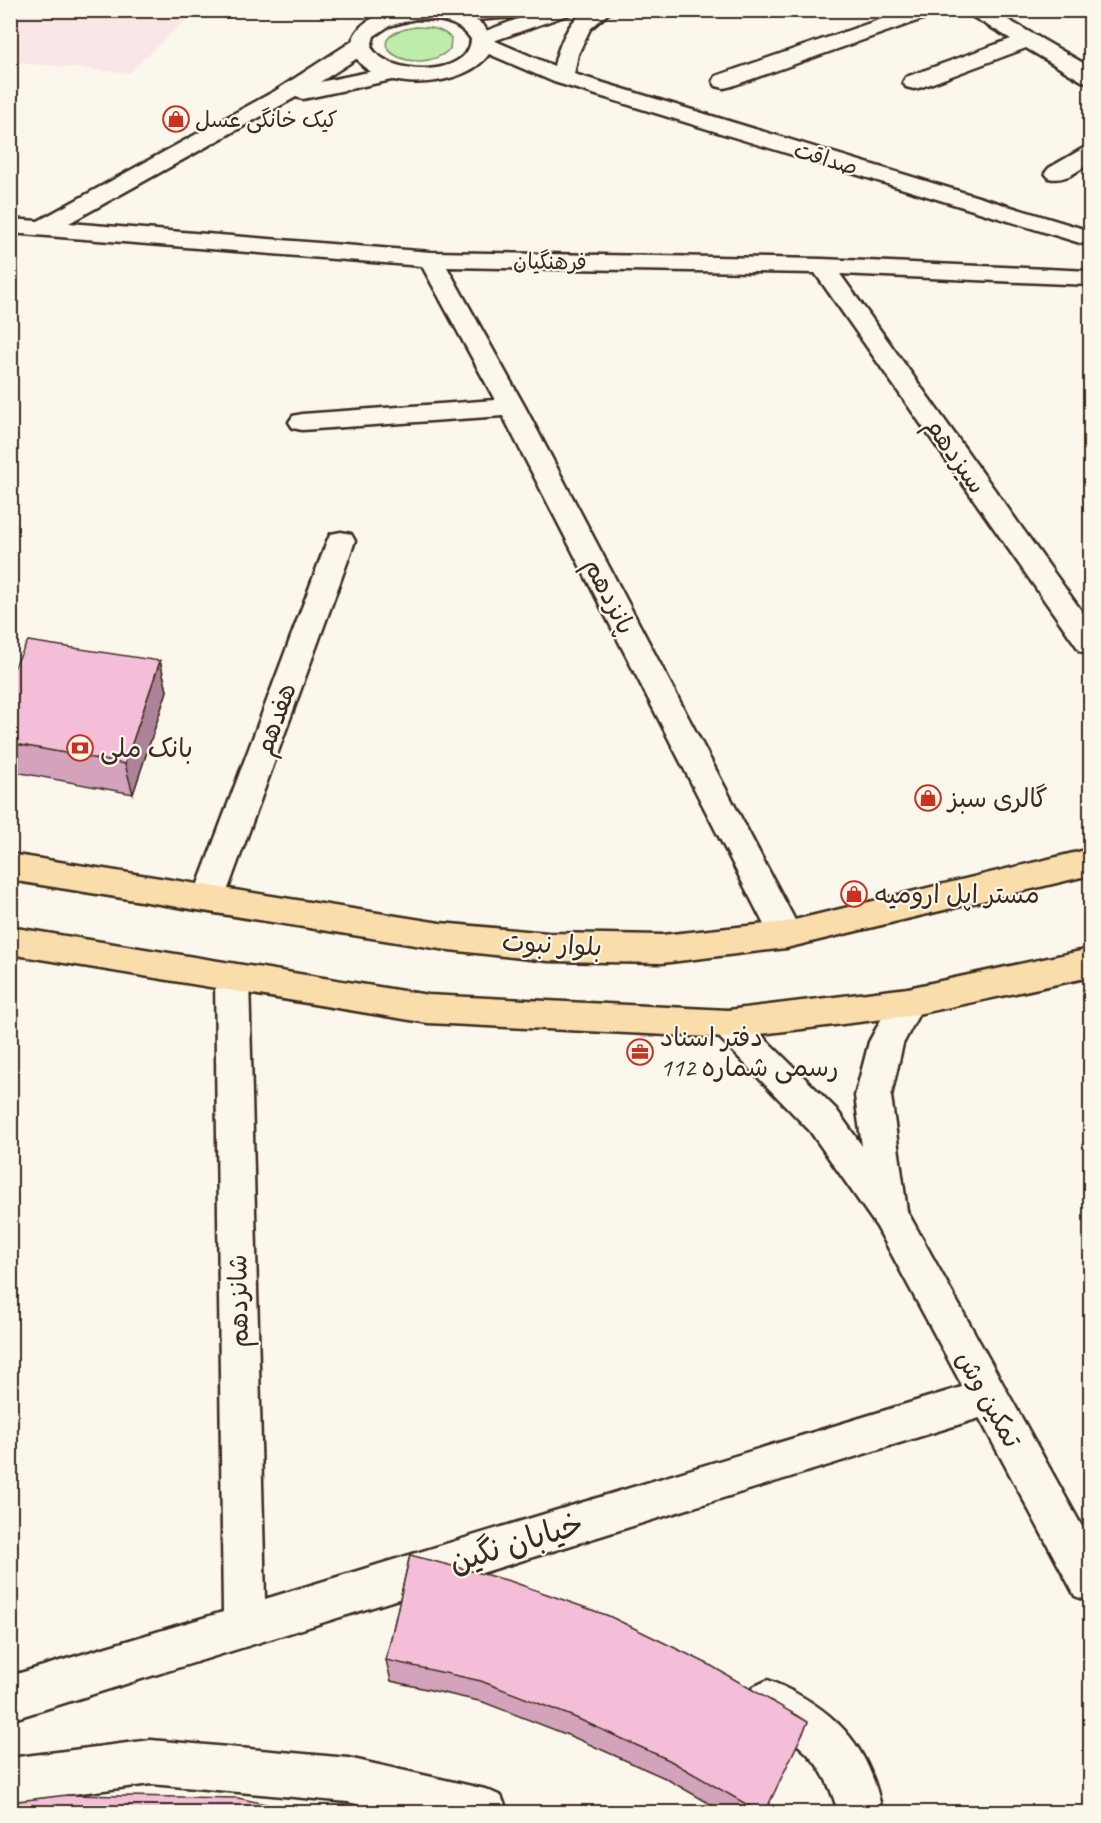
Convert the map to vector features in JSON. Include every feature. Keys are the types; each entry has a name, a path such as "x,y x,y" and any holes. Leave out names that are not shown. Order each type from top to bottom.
{"main road":[{"name":"بلوار نبوت","path":"10,867 209,897 440,936 548,947 662,949 786,935 1090,862"},
{"path":"10,940 428,1009 728,1024 908,1002 1090,963"}],"street":[{"path":"41,229 283,96 359,47 365,32 377,16 526,10"},
{"path":"283,96 393,73 423,76 452,71 468,63 478,54 482,41 562,10"},
{"path":"562,77 567,54 581,26 602,10"},
{"path":"724,81 930,10"},
{"path":"975,10 1090,76"},
{"name":"صداقت","path":"438,13 468,23 482,41 562,77 1090,239"},
{"path":"914,82 1028,40"},
{"path":"359,47 362,55 369,62 393,73"},
{"name":"صداقت","path":"452,71 562,77"},
{"path":"1057,173 1090,154"},
{"name":"فرهنگیان","path":"10,226 431,259 822,266 1090,278"},
{"name":"پانزدهم","path":"431,259 512,407 786,935"},
{"name":"سیزدهم","path":"822,266 1090,644"},
{"path":"302,422 512,407"},
{"name":"هفدهم","path":"209,897 341,541"},
{"name":"شانزدهم","path":"232,978 244,1625"},
{"path":"890,1215 873,1096 886,1042 908,1002"},
{"path":"728,1024 823,1120 890,1215"},
{"name":"تمکین وش","path":"890,1215 1090,1581"},
{"name":"خیابان نگین","path":"10,1698 988,1398"},
{"path":"733,1686 797,1716 822,1734 844,1763 860,1812"},
{"path":"10,1780 151,1762 348,1780 485,1812"}],"shaded area":[{"path":"10,11 195,11 129,73 11,62"}],"green space":[{"path":"426,27 443,32 451,38 450,49 436,58 420,61 394,54 387,47 387,40 396,32"}],"building":[{"name":"بانک ملی","path":"28,641 160,661 125,764 10,743 10,675"},
{"path":"410,1555 510,1581 609,1616 708,1664 808,1722 765,1812 760,1812 669,1760 574,1717 481,1681 386,1660"},
{"path":"67,1795 238,1798 302,1812 10,1812 10,1802"}],"place":[{"name":"کیک خانگی عسل","path":"176,119"},
{"name":"بانک ملی","path":"80,748"},
{"name":"گالری سبز","path":"928,798"},
{"name":"مستر اپل ارومیه","path":"854,894"},
{"name":"دفتر اسناد رسمی شماره 112","path":"640,1052"}]}
